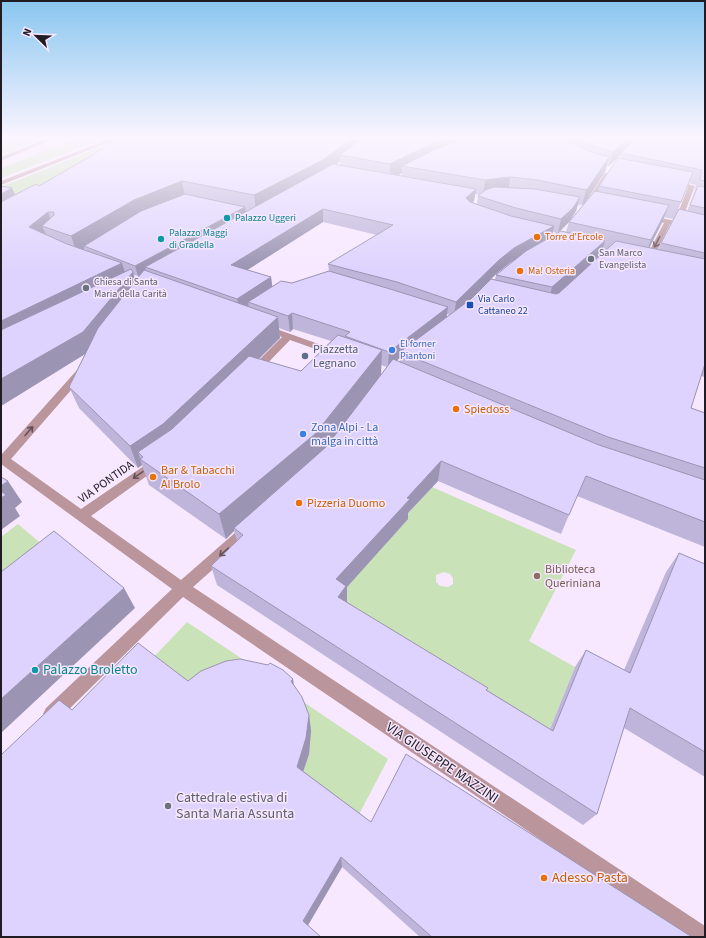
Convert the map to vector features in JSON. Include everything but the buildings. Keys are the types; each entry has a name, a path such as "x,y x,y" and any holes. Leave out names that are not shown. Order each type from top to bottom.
{"street":[{"path":"580,214 591,206 601,183"},
{"path":"676,183 692,186 690,198 677,224"},
{"path":"644,216 705,230"},
{"path":"647,263 668,222"},
{"path":"254,324 346,358"},
{"path":"248,377 288,337"},
{"path":"2,459 86,366"},
{"name":"VIA PONTIDA","path":"81,516 168,454"},
{"name":"VIA GIUSEPPE MAZZINI","path":"2,459 182,588 703,937"},
{"path":"40,725 182,588 257,522"}],"green space":[{"path":"11,183 52,183 19,204 1,187"},
{"path":"432,487 576,550 529,641 575,667 543,746 336,597 407,519 405,517","holes":["444,572 450,574 453,578 453,584 448,587 440,586 436,582 436,575"]},
{"path":"18,524 52,553 15,583 1,570 1,537"},
{"path":"187,622 275,681 197,699 149,662"},
{"path":"296,697 388,759 355,822 300,781"}],"place":[{"name":"Palazzo Uggeri","path":"227,218"},
{"name":"Torre d'Ercole","path":"537,237"},
{"name":"Palazzo Maggi di Gradella","path":"161,239"},
{"name":"San Marco Evangelista","path":"591,259"},
{"name":"Ma! Osteria","path":"520,271"},
{"name":"Chiesa di Santa Maria della Carità","path":"86,288"},
{"name":"Via Carlo Cattaneo 22","path":"470,305"},
{"name":"El forner Piantoni","path":"392,350"},
{"name":"Piazzetta Legnano","path":"305,356"},
{"name":"Spiedoss","path":"456,409"},
{"name":"Zona Alpi - La malga in città","path":"303,434"},
{"name":"Bar & Tabacchi Al Brolo","path":"153,477"},
{"name":"Pizzeria Duomo","path":"299,503"},
{"name":"Biblioteca Queriniana","path":"537,576"},
{"name":"Palazzo Broletto","path":"35,670"},
{"name":"Cattedrale estiva di Santa Maria Assunta","path":"168,806"},
{"name":"Adesso Pasta","path":"544,878"}]}
